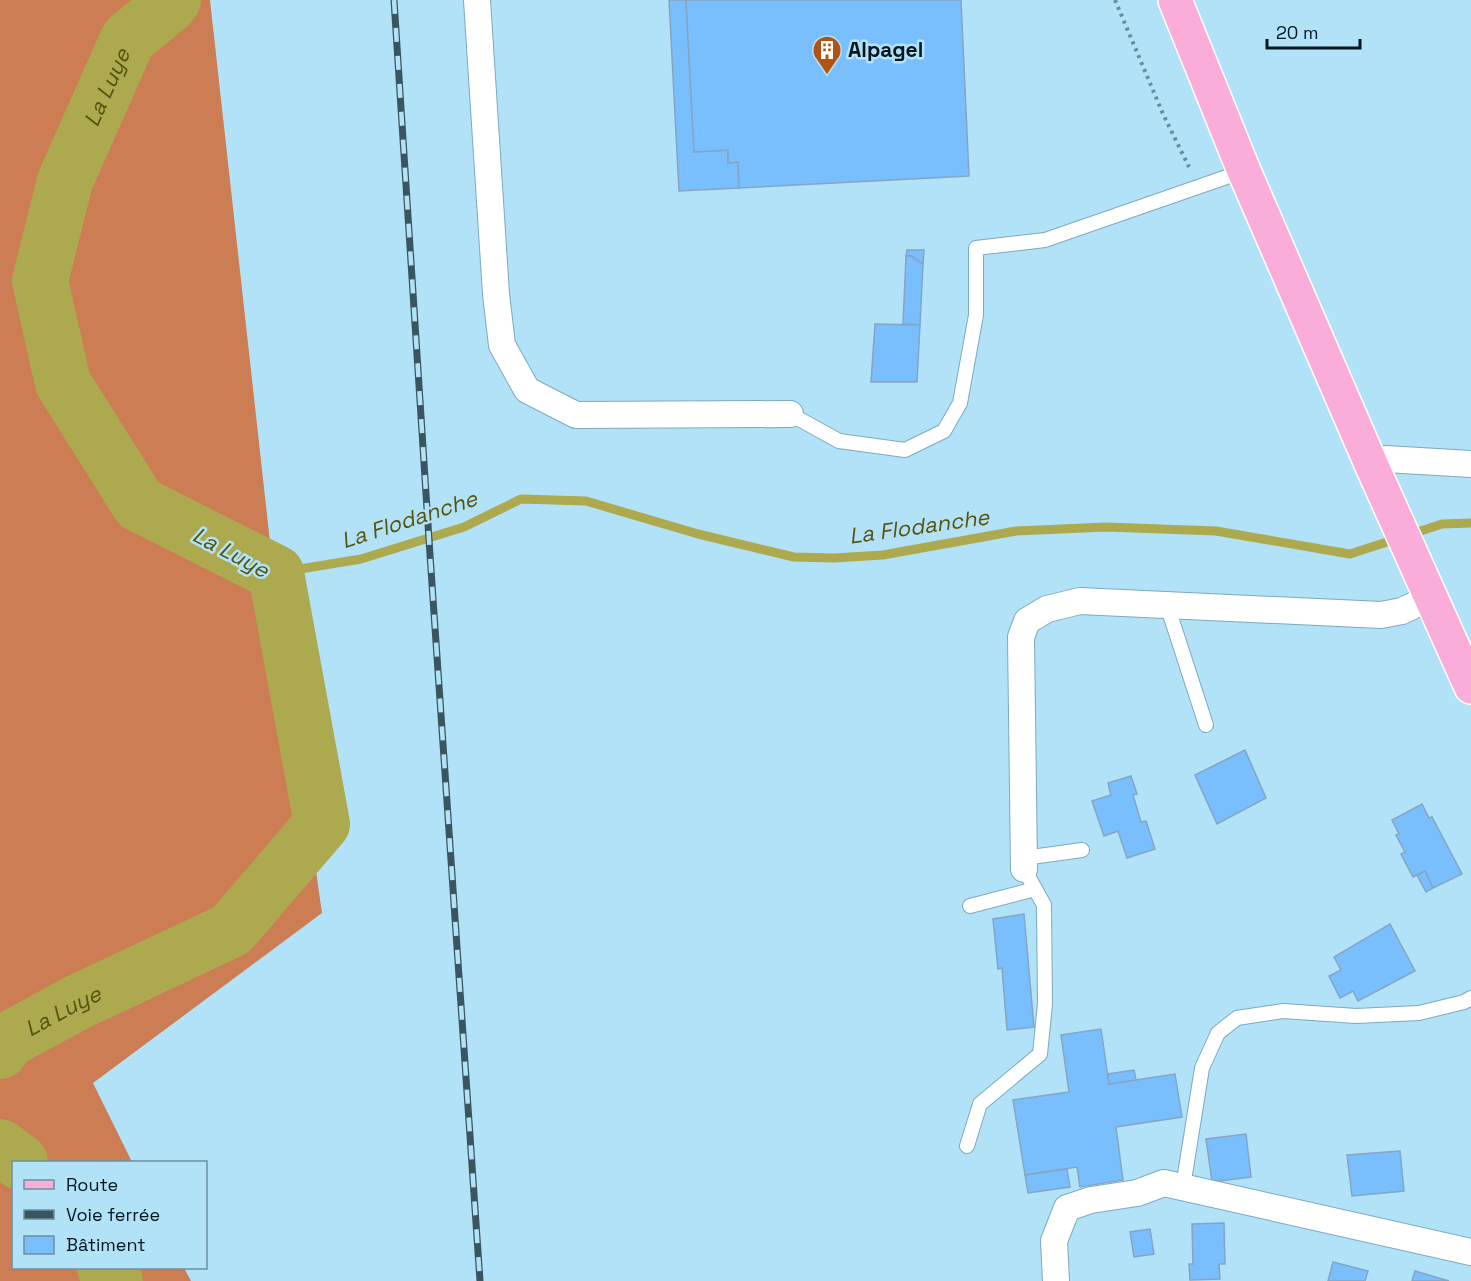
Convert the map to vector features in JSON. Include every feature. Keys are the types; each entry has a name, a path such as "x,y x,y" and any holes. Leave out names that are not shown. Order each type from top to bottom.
{"main road":[{"path":"1173,0 1244,171 1371,464 1471,687"}],"street":[{"path":"477,0 496,294 502,345 527,390 576,415 790,414"},
{"path":"1371,464 1386,459 1471,464"},
{"path":"1028,872 1021,637 1028,621 1047,609 1080,601 1381,615 1402,611 1431,597"},
{"path":"1056,1281 1054,1241 1067,1208 1091,1200 1137,1193 1164,1183 1471,1252"}],"lane":[{"path":"790,414 839,441 905,450 944,431 960,403 976,315 976,248 1045,240 1244,171"},
{"path":"1167,605 1206,725"},
{"path":"970,906 1028,872 1082,850"},
{"path":"967,1146 980,1104 1040,1054 1045,1004 1044,905 1028,872"},
{"path":"1183,1187 1202,1068 1218,1033 1237,1018 1283,1011 1356,1016 1419,1013 1464,1002 1471,998"}],"path":[{"path":"1115,0 1163,114 1199,187"}],"shaded area":[{"path":"0,0 210,0 273,569 322,913 93,1083 132,1161 12,1161 12,1269 185,1269 191,1281 0,1281"}],"building":[{"path":"669,0 686,0 694,152 728,150 728,163 738,162 739,188 679,191"},
{"name":"Alpagel","path":"686,0 961,0 969,176 739,188 738,162 728,163 728,150 694,152"},
{"path":"907,250 924,250 923,264 911,256 906,256"},
{"path":"906,256 911,256 923,264 920,325 903,324"},
{"path":"875,324 920,325 917,382 871,382"},
{"path":"1245,750 1266,798 1217,824 1195,775"},
{"path":"1131,776 1137,794 1133,795 1141,822 1146,821 1155,849 1127,858 1118,831 1104,836 1092,801 1111,795 1108,783"},
{"path":"1422,804 1429,818 1432,817 1462,874 1433,888 1425,871 1413,877 1401,854 1405,852 1396,835 1399,834 1392,820"},
{"path":"1425,871 1433,888 1426,892 1417,875"},
{"path":"1024,914 1034,1027 1007,1030 1002,968 998,969 993,919"},
{"path":"1390,924 1415,971 1358,1001 1353,991 1340,998 1329,976 1341,970 1334,957"},
{"path":"1101,1029 1109,1084 1175,1074 1182,1117 1116,1127 1123,1180 1080,1187 1077,1167 1025,1175 1013,1100 1069,1092 1061,1035"},
{"path":"1134,1070 1136,1080 1109,1084 1108,1074"},
{"path":"1246,1134 1251,1177 1212,1182 1206,1139"},
{"path":"1400,1151 1404,1191 1352,1196 1347,1155"},
{"path":"1067,1169 1070,1187 1028,1193 1025,1175"},
{"path":"1224,1223 1225,1264 1219,1264 1220,1279 1190,1280 1189,1264 1193,1264 1192,1224"},
{"path":"1150,1229 1154,1254 1134,1257 1130,1232"},
{"path":"1333,1262 1368,1271 1365,1281 1328,1281"},
{"path":"1415,1271 1449,1281 1412,1281"}],"waterway":[{"name":"La Luye","path":"0,1051 6,1041 78,1002 231,930 322,824 276,573 139,504 63,383 40,281 65,181 128,39 173,0"},
{"name":"La Flodanche","path":"276,573 361,559 464,527 521,499 586,501 698,534 794,557 834,558 883,555 1016,531 1106,527 1216,531 1350,554 1442,524 1471,523"},
{"name":"La Luye","path":"0,1147 19,1161"},
{"name":"La Luye","path":"106,1269 115,1281"}],"railway":[{"path":"394,0 480,1281"}],"place":[{"name":"Alpagel","path":"827,76"}]}
